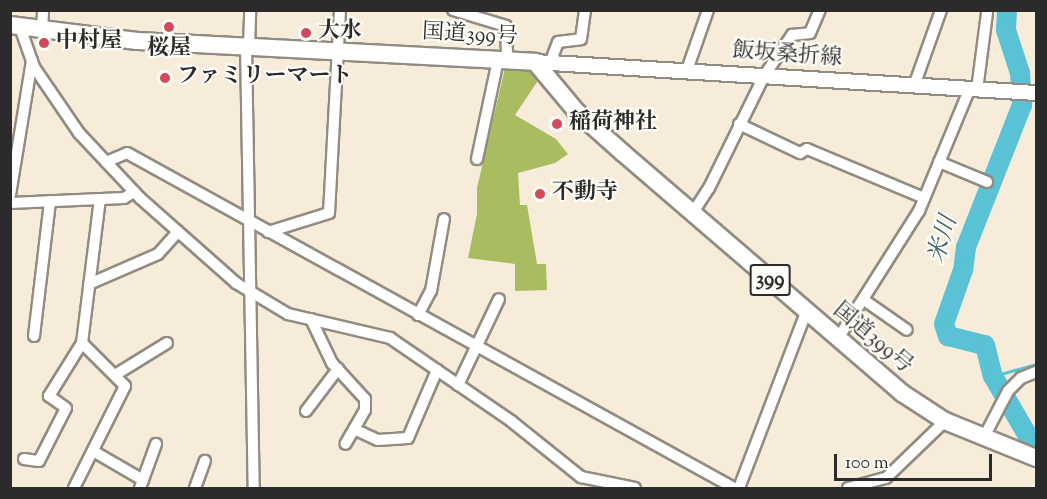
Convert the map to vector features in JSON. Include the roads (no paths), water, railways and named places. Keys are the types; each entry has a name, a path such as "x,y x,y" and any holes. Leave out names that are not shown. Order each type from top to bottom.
{"highway":[{"name":"国道399号","path":"15,26 42,31 247,46 542,63 577,112 837,340 902,393 945,421 1035,458"}],"main road":[{"name":"飯坂桑折線","path":"542,63 687,70 1028,93"}],"street":[{"path":"42,31 43,10"},
{"path":"249,10 247,46 254,489"},
{"path":"268,232 330,213 340,10"},
{"path":"453,10 506,26 503,60 477,159"},
{"path":"687,70 708,10"},
{"path":"693,214 709,188 764,76 792,35 810,33 820,10"},
{"path":"914,86 941,10"},
{"path":"542,63 558,42 581,39 582,11"},
{"path":"837,340 864,300 924,198 973,90 987,13"},
{"path":"15,26 32,61 79,133 134,192 250,293 288,314 390,338 549,449 581,477 635,489"},
{"path":"10,195 32,61"},
{"path":"739,124 800,153 807,150 924,198"},
{"path":"106,162 127,153 734,489"},
{"path":"939,162 987,182"},
{"path":"10,203 124,198 134,192"},
{"path":"24,459 39,460 66,408 49,396 81,343 100,199"},
{"path":"34,336 50,201"},
{"path":"418,315 431,291 444,219"},
{"path":"89,284 158,254 178,232"},
{"path":"458,385 499,299"},
{"path":"864,300 907,330"},
{"path":"739,489 806,313"},
{"path":"311,319 338,369 365,399 365,410 345,444"},
{"path":"75,489 125,386 81,343"},
{"path":"115,375 167,343"},
{"path":"306,411 338,369"},
{"path":"354,429 378,440 408,438 437,370"},
{"path":"984,437 999,402 1021,378 1036,372"},
{"path":"848,489 886,478 945,421"},
{"path":"93,451 142,484 156,444"},
{"path":"195,488 205,461"}],"waterway":[{"name":"米川","path":"1007,10 1006,30 1020,73 1022,105 966,247 963,270 944,324 948,336 985,345 993,376 1036,450"},
{"path":"993,376 1036,364"}],"place":[{"name":"桜屋","path":"169,27"},
{"name":"大水","path":"306,33"},
{"name":"中村屋","path":"44,43"},
{"name":"ファミリーマート","path":"165,78"},
{"name":"稲荷神社","path":"557,124"},
{"name":"不動寺","path":"540,194"}]}
